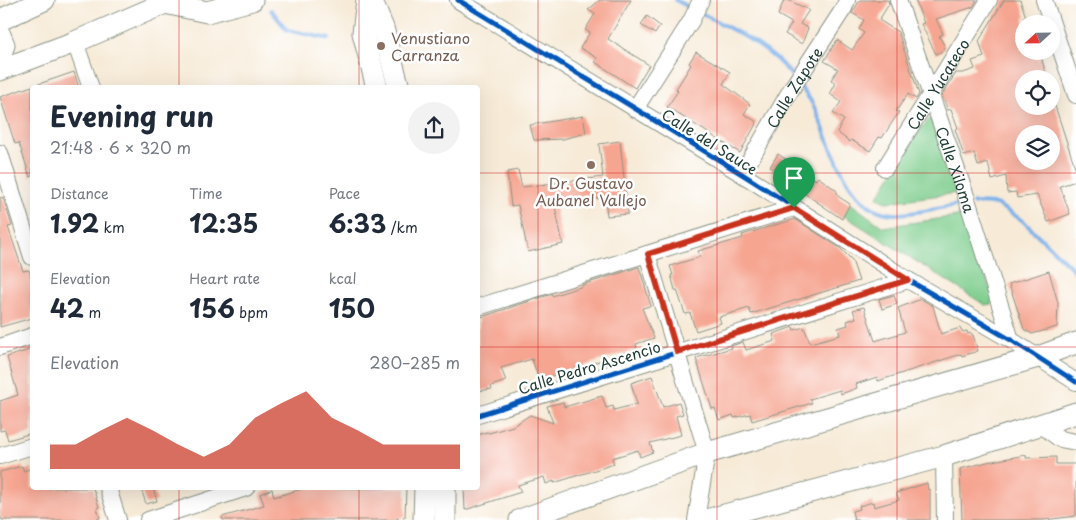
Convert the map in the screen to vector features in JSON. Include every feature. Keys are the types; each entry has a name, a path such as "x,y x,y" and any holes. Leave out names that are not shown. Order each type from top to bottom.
{"main road":[{"path":"0,20 44,0"},
{"path":"0,70 75,42 169,2 207,12 252,0"},
{"path":"367,0 363,33 376,85"},
{"path":"371,0 383,28 398,85"},
{"path":"0,35 4,45 0,57"},
{"path":"520,520 707,453 1038,357 1076,343"},
{"path":"706,520 944,456 1076,413"},
{"path":"424,490 424,520"},
{"path":"445,490 445,520"}],"street":[{"name":"Calle del Sauce","path":"458,0 742,174 908,280 1012,340 1076,382"},
{"name":"Calle Zapote","path":"742,174 802,71 844,8 847,0"},
{"name":"Calle Xiloma","path":"898,0 932,95 1012,340"},
{"name":"Calle Yucateco","path":"885,168 932,95 989,0"},
{"path":"1044,0 1076,95"},
{"path":"635,108 701,1"},
{"path":"75,42 90,85"},
{"path":"0,153 30,250"},
{"path":"480,306 794,208"},
{"path":"648,254 707,453 696,520"},
{"name":"Calle Pedro Ascencio","path":"480,414 908,280"},
{"path":"0,346 30,337"},
{"path":"1040,424 1060,439 1076,442"},
{"path":"0,456 30,447"},
{"path":"944,456 945,520"},
{"path":"109,490 118,520"},
{"path":"148,520 240,490"}],"green space":[{"path":"931,118 957,193 887,202 877,198 921,128"},
{"path":"850,203 883,227 965,215 993,298 991,304 985,305 843,215"}],"building":[{"path":"600,0 631,0 608,39 649,65 635,88 595,62 597,58 580,48 590,32 585,30 595,14 588,10"},
{"path":"784,0 809,10 800,24 808,28 802,44 785,34 792,23 778,15"},
{"path":"860,0 888,0 889,4 879,20 898,32 919,94 916,99 908,94 896,111 899,112 882,138 879,137 870,151 851,140 850,142 837,132 844,120 833,113 841,102 830,94 836,83 831,80 838,69 824,61 837,40 852,50 864,33 859,29 864,20 852,13"},
{"path":"915,0 977,0 973,7 936,19 943,34 939,36 945,47 936,54 921,24 924,23"},
{"path":"1004,0 1020,0 1025,15 1015,15 1015,60 1042,60 1045,70 1015,70 1015,115 1058,115 1076,170 1076,181 1060,186 1070,214 1048,222 1037,195 1017,198 1016,192 1007,193 1006,176 992,180 988,163 978,166 974,153 964,156 955,129 958,128 951,109 948,110 942,95 956,73 975,69 972,61 984,57 979,41"},
{"path":"647,16 660,26 655,34 641,25"},
{"path":"696,52 730,72 723,84 750,104 744,114 757,122 740,153 667,107 678,91 676,89 691,65 689,63"},
{"path":"74,72 78,85 36,85"},
{"path":"30,87 30,177 19,143 15,144 0,97"},
{"path":"583,116 586,133 563,139 534,140 530,125"},
{"path":"620,141 628,214 607,216 605,198 554,202 563,244 528,252 518,205 511,206 507,172 518,170 522,187 603,177 599,144"},
{"path":"778,154 816,180 818,177 836,190 839,197 850,204 842,219 770,167"},
{"path":"3,197 12,226 8,227 23,271 29,270 30,274 30,319 0,327 0,198"},
{"path":"795,219 840,248 852,260 859,281 751,314 749,308 719,317 721,323 696,331 690,313 685,314 677,290 675,290 670,266 700,257 698,251 743,238 742,235"},
{"path":"639,267 651,306 642,308 654,338 636,344 637,349 539,380 532,359 501,368 506,381 491,386 492,389 480,391 480,317"},
{"path":"1049,271 1058,303 1057,327 1032,334 1024,329 1009,284"},
{"path":"894,295 897,304 882,309 879,299"},
{"path":"921,299 933,306 941,334 960,328 962,332 967,331 968,334 971,333 973,335 978,351 962,356 961,354 878,381 877,377 856,384 857,388 841,394 840,390 810,399 812,403 752,421 750,414 734,418 733,415 719,420 715,408 712,409 696,358 732,348 731,346 743,342 746,350 775,341 773,334 793,327 794,330 804,327 810,343 840,335 838,328 848,325 847,321 856,318 853,310 864,307 875,341 905,332 898,308"},
{"path":"30,350 30,434 8,440 5,430 0,431 0,401 18,395 7,357"},
{"path":"652,376 663,407 679,402 683,414 676,416 681,435 650,443 653,452 640,457 638,450 612,458 614,464 554,483 554,481 546,484 544,477 518,485 521,492 465,510 464,490 480,490 480,434 513,426 530,415 553,423 547,406 563,402 564,407 602,396 606,408 613,406 614,410 637,404 631,383"},
{"path":"1026,455 1026,458 1056,457 1056,464 1076,464 1076,516 1045,520 962,520 960,469"},
{"path":"22,466 24,471 30,469 30,490 94,490 100,518 93,520 2,520 0,516 0,472"},
{"path":"927,483 928,490 930,490 930,520 854,520 852,511 860,509 859,506 873,502 874,507 899,500 896,493"},
{"path":"142,490 154,490 157,501 146,504"},
{"path":"272,490 274,497 298,490 406,490 405,517 397,518 398,520 223,520 222,517 264,505 260,494"}],"waterway":[{"path":"675,0 693,9"},
{"path":"271,10 287,30 329,39"},
{"path":"699,12 762,48 773,56 793,77"},
{"path":"799,85 813,104 843,173 864,202 878,211 895,214 920,212 963,204"},
{"path":"973,203 996,204 1022,220 1076,272"}],"cycle path":[{"path":"458,0 742,174 908,280 1011,340 1076,382"},
{"path":"480,414 908,280"}],"place":[{"name":"Venustiano Carranza","path":"381,46"},
{"name":"Dr. Gustavo Aubanel Vallejo","path":"591,165"}],"route":[{"path":"794,208 908,280 677,352 648,254 794,208"}]}
